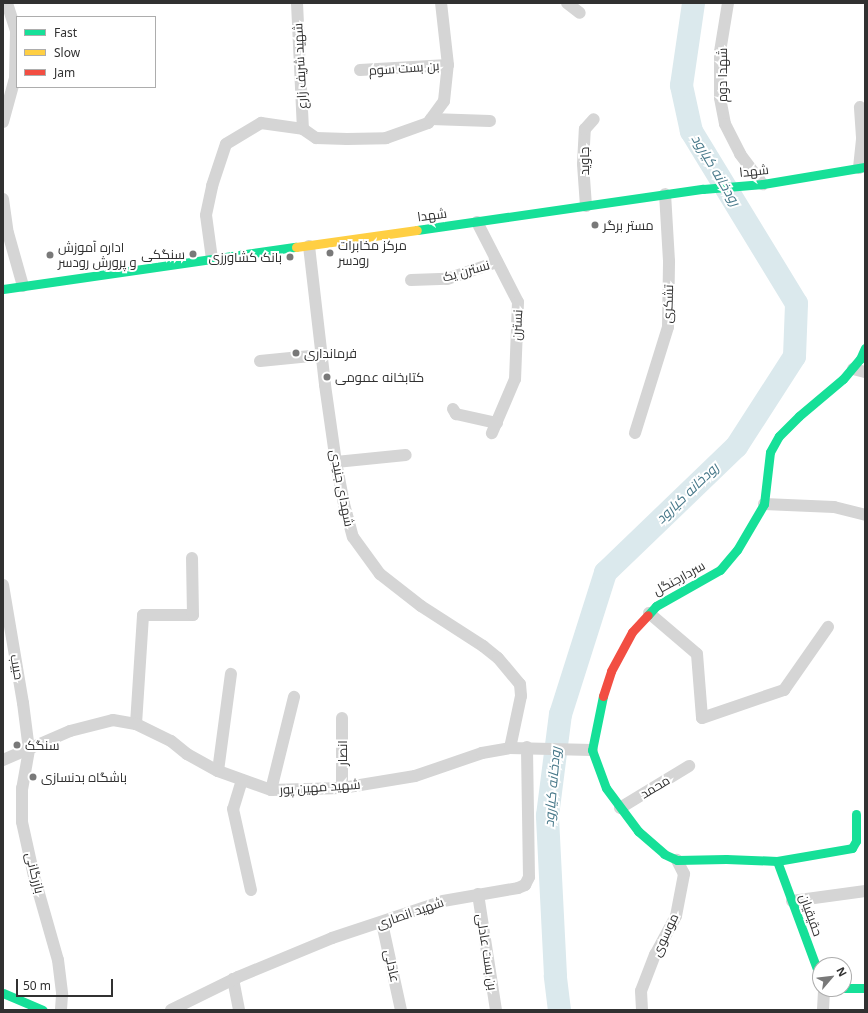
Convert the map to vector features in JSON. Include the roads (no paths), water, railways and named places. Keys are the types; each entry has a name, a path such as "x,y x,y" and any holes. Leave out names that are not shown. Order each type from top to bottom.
{"street":[{"path":"3,122 16,78 16,31 7,3"},
{"name":"شهید شریف زارع","path":"297,3 303,129"},
{"path":"212,259 206,214 212,186 226,144 261,123 303,129 316,138 386,138 428,123 444,101 448,65 441,3"},
{"path":"567,3 580,13"},
{"name":"شهدا دوم","path":"728,3 720,52 720,98 724,124 740,154 763,184"},
{"name":"بن بست سوم","path":"360,70 448,65"},
{"path":"860,107 862,167"},
{"path":"431,119 490,121"},
{"name":"جاوید","path":"586,206 583,164 585,129 594,119"},
{"name":"شهدا","path":"3,289 665,194 763,184 862,167"},
{"name":"تشکری","path":"635,433 668,327 669,261 665,194"},
{"path":"3,199 8,233 23,286"},
{"name":"نسترن","path":"453,409 456,414 495,428 515,379 518,302 476,222"},
{"name":"شهدای جنیدی","path":"309,246 321,355 336,462 344,504 353,537 380,574 421,606 493,654 510,671 520,684 521,696 510,748"},
{"name":"نسترن یک","path":"411,280 447,279 497,262"},
{"name":"سردارجنگل","path":"592,750 600,704 611,671 632,632 656,606 720,570 737,550 764,504 770,452 779,436 799,416 853,369 865,348"},
{"path":"260,361 321,355"},
{"path":"853,369 865,372"},
{"path":"336,462 406,456"},
{"path":"764,504 834,507 865,515"},
{"path":"136,724 143,615 193,615 192,558"},
{"name":"حبیب","path":"3,585 23,703 28,750"},
{"path":"649,613 696,654 702,718 784,690 828,627"},
{"path":"218,771 230,674"},
{"path":"271,790 294,697"},
{"name":"انصار","path":"342,718 342,788"},
{"name":"شهید مهین پور","path":"3,760 70,731 91,724 113,720 136,724 171,741 187,754 218,771 271,790 342,788 415,776 482,753 510,748 532,747 592,750"},
{"name":"شهید انصاری","path":"171,1010 233,979 332,938 382,923 443,901 518,888 525,885 529,877 532,747"},
{"name":"بازرگانی","path":"28,750 22,788 22,822 34,876 58,960 62,995"},
{"path":"592,750 606,788 620,808 638,831 664,854 677,860 726,859 777,861 852,848 856,841 856,814"},
{"name":"محمد","path":"620,808 689,766"},
{"path":"242,780 233,809 251,890"},
{"name":"موسوی","path":"642,1010 641,992 655,956 676,916 684,874 677,860"},
{"name":"حقیقیان","path":"777,861 813,957"},
{"path":"792,901 865,891"},
{"name":"بن بست عادلی","path":"478,894 496,1010"},
{"name":"عادلی","path":"382,923 401,1010"},
{"path":"233,979 240,1010"},
{"path":"852,988 865,988"},
{"path":"3,993 43,1010"},
{"path":"61,1010 62,995"},
{"path":"62,995 69,1010"},
{"path":"823,1010 824,997"}],"waterway":[{"name":"رودخانه کیارود","path":"559,1010 555,975 547,815 560,714 605,572 736,446 794,356 796,303 691,131 681,85 693,3"}],"place":[{"name":"مستر برگر","path":"595,225"},
{"name":"مرکز مخابرات رودسر","path":"330,253"},
{"name":"سنگکى","path":"193,254"},
{"name":"اداره آموزش و پرورش رودسر","path":"50,255"},
{"name":"بانک کشاورزى","path":"290,257"},
{"name":"فرماندارى","path":"296,353"},
{"name":"کتابخانه عمومى","path":"327,377"},
{"name":"سنگک","path":"17,745"},
{"name":"باشگاه بدنسازى","path":"33,777"}]}
